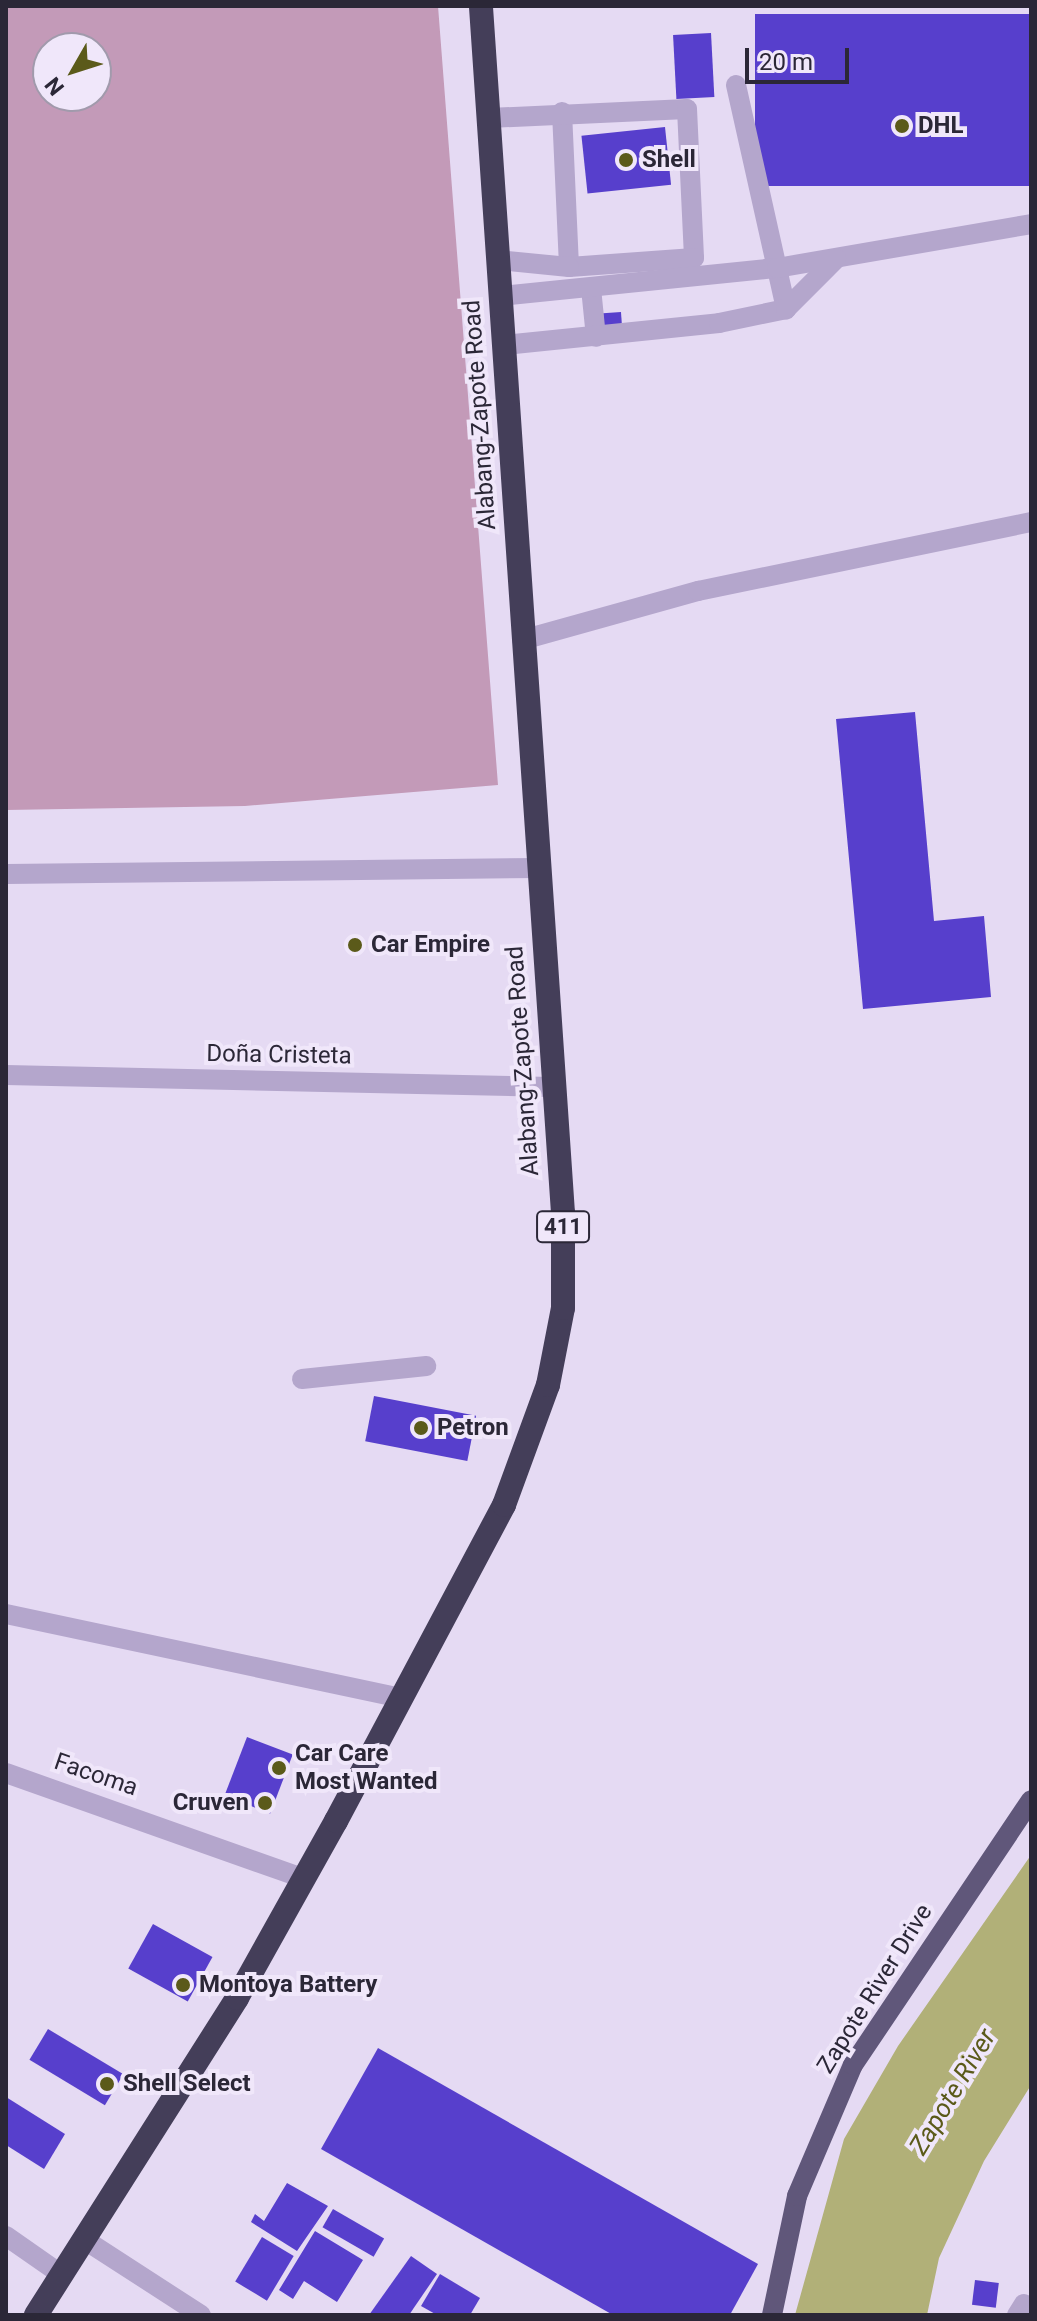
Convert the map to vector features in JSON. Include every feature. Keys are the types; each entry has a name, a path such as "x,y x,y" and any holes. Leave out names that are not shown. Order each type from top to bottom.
{"highway":[{"name":"Alabang-Zapote Road","path":"36,2315 237,1998 504,1505 548,1385 563,1292 481,6"}],"main road":[{"name":"Zapote River Drive","path":"772,2315 797,2196 853,2065 1031,1800"}],"street":[{"path":"736,85 786,309"},
{"path":"489,118 562,112 687,109 694,258 569,267 497,260"},
{"path":"562,112 569,267"},
{"path":"500,296 777,268 1031,224"},
{"path":"504,345 596,337 786,309 836,259"},
{"path":"591,288 596,337"},
{"path":"522,640 698,591 1031,522"},
{"path":"6,874 538,868"},
{"name":"Doña Cristeta","path":"6,1075 551,1087"},
{"path":"302,1379 426,1366"},
{"path":"6,1614 401,1698"},
{"name":"Facoma","path":"6,1773 303,1878"},
{"path":"6,2236 62,2275"},
{"path":"85,2240 201,2315"}],"shaded area":[{"path":"6,6 438,6 498,785 245,806 6,810"}],"water":[{"name":"Zapote River","path":"1031,1855 1031,2085 984,2161 939,2258 927,2315 795,2315 844,2139 898,2046"}],"building":[{"name":"DHL","path":"755,14 1031,14 1031,186 755,186"},
{"path":"711,33 714,97 676,99 673,35"},
{"name":"Shell","path":"665,127 671,185 588,193 581,136"},
{"path":"621,312 622,327 604,328 603,313"},
{"path":"915,712 934,921 984,916 991,997 863,1009 836,719"},
{"name":"Petron","path":"374,1396 476,1416 467,1461 365,1441"},
{"path":"247,1737 293,1755 270,1813 224,1796"},
{"path":"153,1924 212,1957 188,2002 128,1969"},
{"path":"48,2029 123,2074 105,2105 29,2060"},
{"path":"378,2048 758,2264 730,2315 613,2315 321,2149"},
{"path":"6,2097 65,2134 44,2169 6,2145"},
{"path":"287,2183 328,2206 297,2251 251,2222 255,2214 264,2221"},
{"path":"333,2209 384,2238 374,2257 322,2227"},
{"path":"315,2231 363,2260 337,2302 304,2281 293,2299 279,2290"},
{"path":"262,2237 294,2256 267,2301 235,2282"},
{"path":"411,2256 437,2274 409,2315 369,2315"},
{"path":"440,2274 480,2298 470,2315 437,2315 421,2306"},
{"path":"975,2280 999,2283 996,2308 972,2305"}],"place":[{"name":"DHL","path":"902,126"},
{"name":"Shell","path":"626,160"},
{"name":"Car Empire","path":"355,945"},
{"name":"Petron","path":"421,1428"},
{"name":"Car Care Most Wanted","path":"279,1768"},
{"name":"Cruven","path":"265,1803"},
{"name":"Montoya Battery","path":"183,1985"},
{"name":"Shell Select","path":"107,2084"}]}
